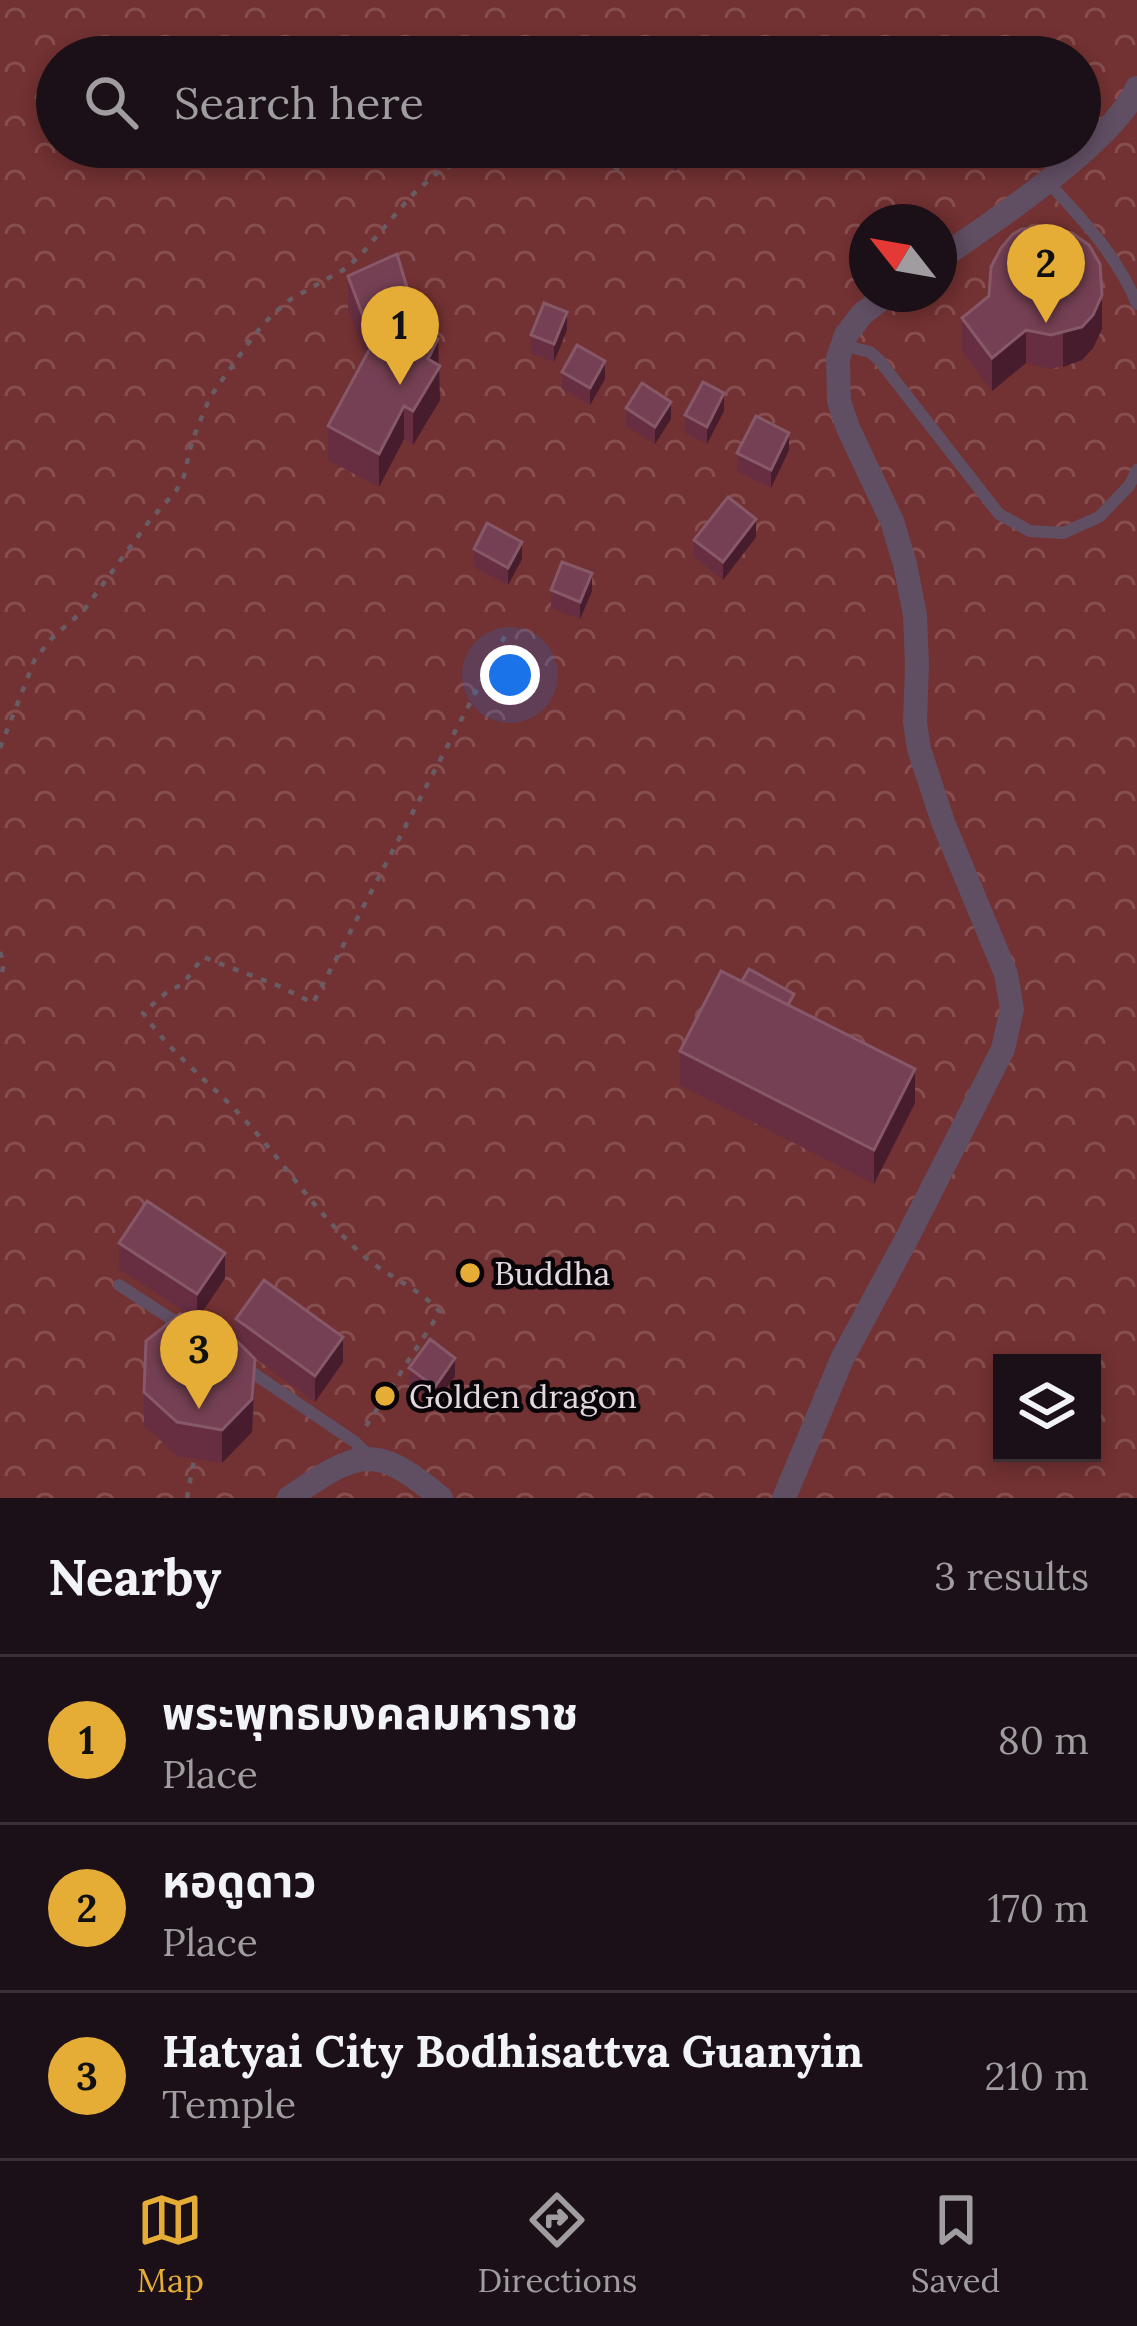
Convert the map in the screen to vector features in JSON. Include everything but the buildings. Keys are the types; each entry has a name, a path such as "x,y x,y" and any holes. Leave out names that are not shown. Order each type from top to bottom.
{"street":[{"path":"1101,135 1137,88"},
{"path":"957,246 1061,168"},
{"path":"784,1498 842,1359 1003,1049 1012,1009 1006,974 943,822 920,749 909,580 892,521 838,401 842,345 865,312"},
{"path":"290,1498 362,1450 397,1465 441,1498"}],"lane":[{"path":"1046,180 1098,237 1137,304"},
{"path":"842,345 870,352 879,360 998,514 1030,531 1063,533 1099,517 1129,486 1137,470"},
{"path":"119,1285 193,1333"},
{"path":"230,1358 362,1450"}],"path":[{"path":"0,748 35,659 84,610 176,491 210,398 255,334 291,298 359,257 411,196 446,168"},
{"path":"362,1450 440,1312 428,1298 368,1259 306,1197 245,1120 161,1039 143,1013 183,984 203,957 314,1003 505,637"},
{"path":"0,952 4,964 0,979"},
{"path":"187,1498 194,1459"}],"green space":[{"path":"0,0 1137,0 1137,1498 0,1498"}],"place":[{"name":"หอดูดาว","path":"1046,323"},
{"name":"พระพุทธมงคลมหาราช","path":"400,385"},
{"name":"Buddha","path":"470,1273"},
{"name":"Golden dragon","path":"385,1396"},
{"name":"Hatyai City Bodhisattva Guanyin","path":"199,1409"}]}
